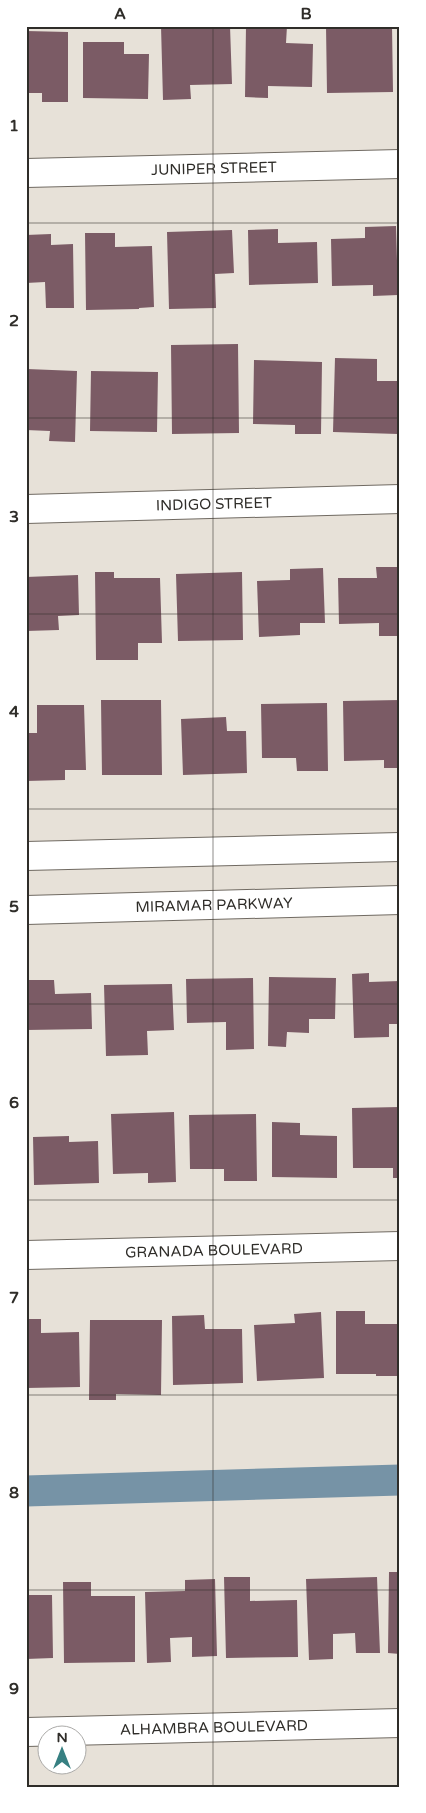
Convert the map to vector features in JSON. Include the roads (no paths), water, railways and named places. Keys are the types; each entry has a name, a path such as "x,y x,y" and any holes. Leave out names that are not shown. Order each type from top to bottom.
{"street":[{"name":"JUNIPER STREET","path":"26,173 400,164"},
{"name":"INDIGO STREET","path":"26,508 400,499"},
{"path":"26,856 400,847"},
{"name":"MIRAMAR PARKWAY","path":"26,910 400,900"},
{"name":"GRANADA BOULEVARD","path":"26,1255 400,1246"},
{"name":"ALHAMBRA BOULEVARD","path":"26,1732 400,1723"}],"waterway":[{"path":"26,1491 400,1480"}]}
